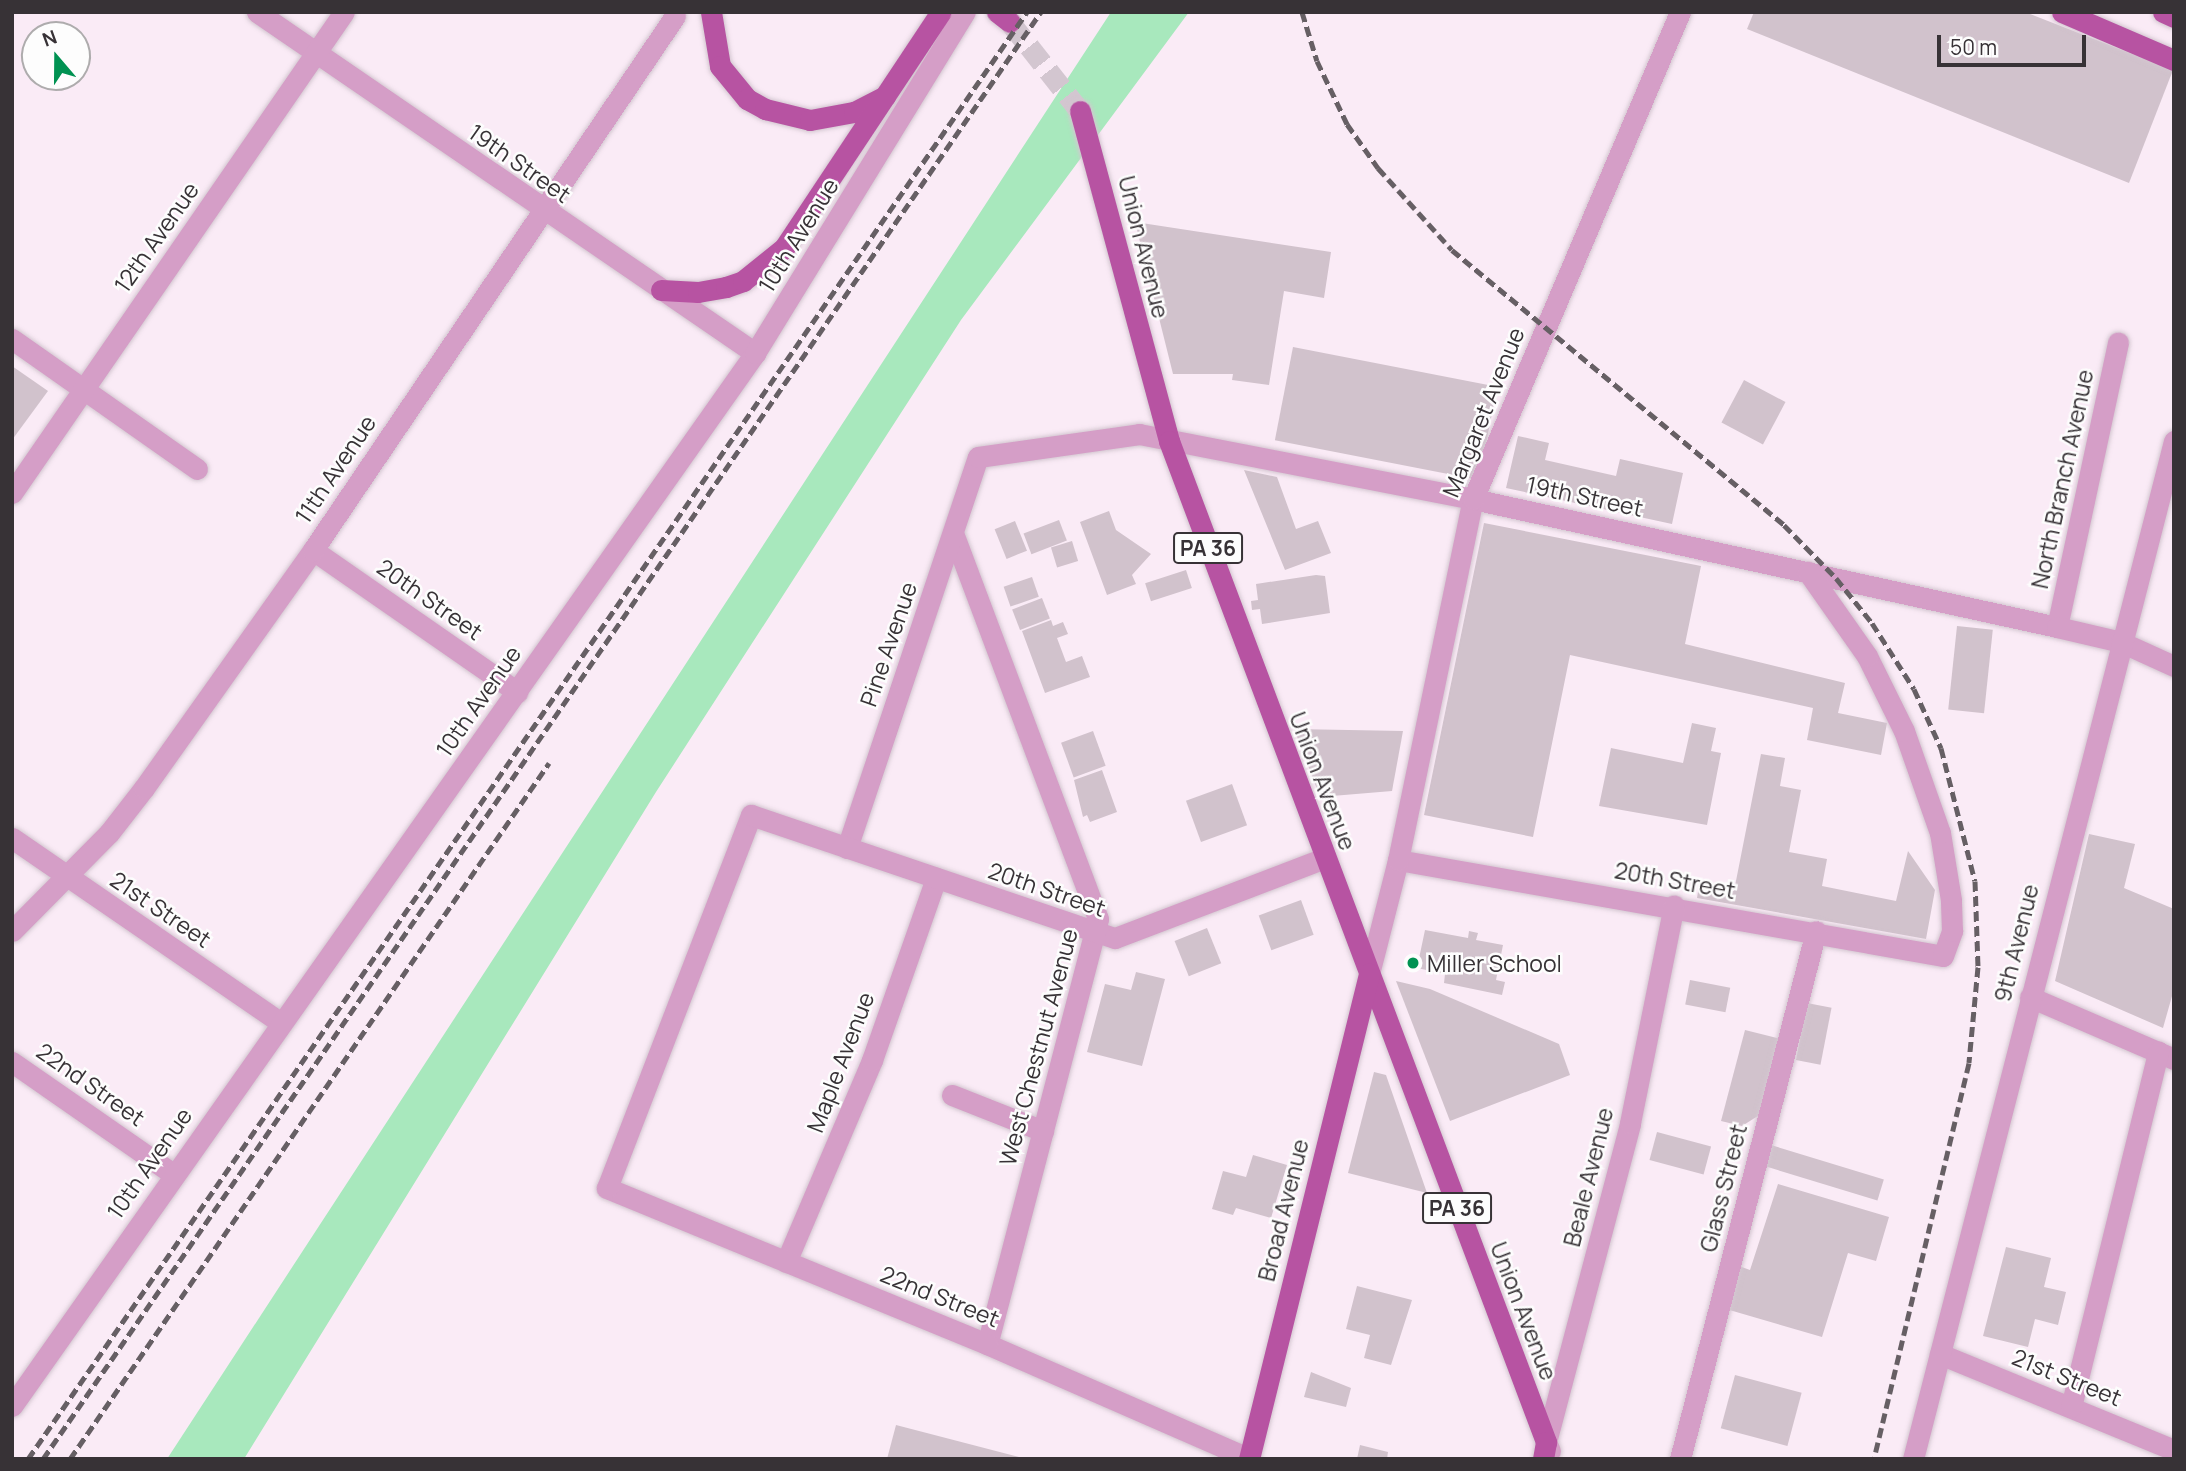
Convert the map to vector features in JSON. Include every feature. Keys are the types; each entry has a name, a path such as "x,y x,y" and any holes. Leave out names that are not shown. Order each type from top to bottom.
{"main road":[{"path":"711,12 720,66 747,99 765,109 810,120 837,117 890,93"},
{"path":"661,290 698,292 726,287 767,264 808,215 941,12"},
{"path":"2062,12 2174,60"},
{"path":"2163,12 2174,17"},
{"name":"Union Avenue","path":"1080,111 1169,441 1547,1453"},
{"name":"Broad Avenue","path":"1249,1459 1369,974"}],"street":[{"name":"19th Street","path":"257,12 543,211 755,353"},
{"name":"12th Avenue","path":"12,493 344,12"},
{"name":"10th Avenue","path":"12,1406 173,1174 755,353 965,12"},
{"name":"Margaret Avenue","path":"1369,974 1398,860 1473,499 1679,12"},
{"name":"11th Avenue","path":"12,931 67,876 137,797 313,550 675,16"},
{"path":"12,340 197,469"},
{"name":"North Branch Avenue","path":"2057,627 2118,341"},
{"name":"19th Street","path":"978,457 1139,434 1473,499 2057,627 2121,642 2174,666"},
{"name":"9th Avenue","path":"1913,1459 2174,441"},
{"name":"Pine Avenue","path":"848,848 978,457"},
{"name":"West Chestnut Avenue","path":"953,533 1098,919 987,1343"},
{"name":"20th Street","path":"313,550 517,692"},
{"name":"20th Street","path":"1398,860 1674,905 1943,956 1952,931 1951,900 1940,833 1904,730 1867,656 1808,572"},
{"name":"20th Street","path":"607,1188 751,814 1095,934 1115,938 1324,858"},
{"name":"21st Street","path":"12,838 281,1023"},
{"name":"Maple Avenue","path":"786,1262 872,1060 936,878"},
{"name":"Beale Avenue","path":"1547,1453 1630,1123 1674,905"},
{"name":"Glass Street","path":"1680,1459 1816,931"},
{"path":"2030,998 2166,1055 2071,1407"},
{"name":"22nd Street","path":"12,1062 173,1174"},
{"path":"952,1095 1043,1131"},
{"name":"22nd Street","path":"607,1188 987,1343 1249,1459"},
{"name":"21st Street","path":"1940,1354 2174,1450"}],"green space":[{"path":"1111,12 1189,12 961,320 656,792 244,1459 167,1459"}],"building":[{"path":"1754,12 2025,12 2173,70 2129,183 1747,29"},
{"path":"1135,222 1331,252 1324,298 1284,291 1269,385 1232,380 1233,374 1173,374"},
{"path":"1293,347 1497,387 1479,480 1275,440"},
{"path":"12,366 48,391 12,440"},
{"path":"1744,380 1785,402 1763,444 1721,422"},
{"path":"1518,436 1549,443 1545,460 1616,476 1620,459 1683,473 1672,524 1506,488"},
{"path":"1244,470 1277,477 1296,529 1318,521 1331,553 1285,570"},
{"path":"1109,511 1116,530 1151,554 1132,575 1136,584 1107,595 1080,522"},
{"path":"1059,520 1067,541 1031,554 1024,534"},
{"path":"1015,521 1027,551 1007,559 995,529"},
{"path":"1484,523 1701,566 1685,644 1845,683 1838,713 1887,723 1881,755 1807,740 1813,708 1570,655 1533,837 1424,815"},
{"path":"1072,541 1078,561 1057,568 1051,547"},
{"path":"1186,570 1192,588 1151,601 1145,583"},
{"path":"1325,576 1330,613 1262,624 1260,609 1252,610 1251,601 1258,600 1256,584"},
{"path":"1032,577 1039,597 1010,607 1004,587"},
{"path":"1042,598 1050,619 1020,630 1012,609"},
{"path":"1051,620 1053,626 1063,622 1068,634 1057,638 1066,662 1082,656 1090,677 1045,693 1022,631"},
{"path":"1957,626 1993,630 1984,713 1948,710"},
{"path":"1692,723 1716,728 1711,751 1721,753 1707,825 1599,806 1611,748 1683,763"},
{"path":"1294,729 1403,731 1392,791 1320,797"},
{"path":"1093,731 1106,766 1074,777 1061,743"},
{"path":"1761,754 1785,758 1780,786 1801,790 1789,852 1827,859 1822,886 1896,901 1908,851 1935,890 1926,939 1697,898 1699,885 1734,891"},
{"path":"1102,770 1117,812 1090,822 1087,815 1083,817 1074,780"},
{"path":"1232,784 1247,825 1201,842 1186,801"},
{"path":"2089,834 2135,844 2124,888 2174,909 2174,989 2163,1028 2055,981"},
{"path":"1301,900 1314,935 1271,950 1259,915"},
{"path":"1207,928 1221,963 1189,976 1175,941"},
{"path":"1425,930 1468,938 1469,931 1478,933 1476,940 1503,945 1496,980 1505,982 1502,995 1444,983 1445,974 1417,968"},
{"path":"1136,972 1165,979 1142,1066 1087,1052 1105,984 1131,990"},
{"path":"1690,980 1730,988 1725,1012 1685,1005"},
{"path":"1396,981 1430,989 1559,1044 1570,1075 1450,1121"},
{"path":"1807,1003 1832,1008 1820,1065 1796,1060"},
{"path":"1745,1030 1781,1039 1761,1114 1742,1126 1721,1121"},
{"path":"1374,1072 1386,1075 1427,1193 1348,1173"},
{"path":"1657,1132 1711,1146 1704,1175 1649,1160"},
{"path":"1771,1145 1884,1179 1877,1201 1765,1166"},
{"path":"1253,1155 1287,1165 1271,1218 1236,1208 1233,1215 1212,1209 1223,1171 1246,1177"},
{"path":"1778,1184 1889,1217 1876,1261 1848,1253 1822,1337 1726,1309 1739,1266 1750,1270"},
{"path":"2006,1247 2051,1258 2044,1287 2066,1292 2058,1325 2035,1319 2028,1347 1983,1336"},
{"path":"1357,1286 1412,1300 1391,1365 1364,1358 1370,1335 1346,1329"},
{"path":"1311,1372 1351,1388 1346,1407 1304,1397"},
{"path":"1735,1375 1802,1393 1787,1446 1721,1428"},
{"path":"896,1425 1023,1458 1023,1459 887,1459"},
{"path":"1360,1445 1388,1452 1387,1459 1357,1459"}],"tunnel":[{"path":"1010,22 1080,111"}],"railway":[{"path":"28,1459 1027,12"},
{"path":"43,1459 1041,12"},
{"path":"1302,12 1317,61 1347,124 1378,168 1452,250 1784,525 1836,578 1872,623 1914,689 1941,748 1975,881 1978,967 1969,1063 1874,1459"},
{"path":"70,1459 549,763"}],"place":[{"name":"Miller School","path":"1413,963"}]}
